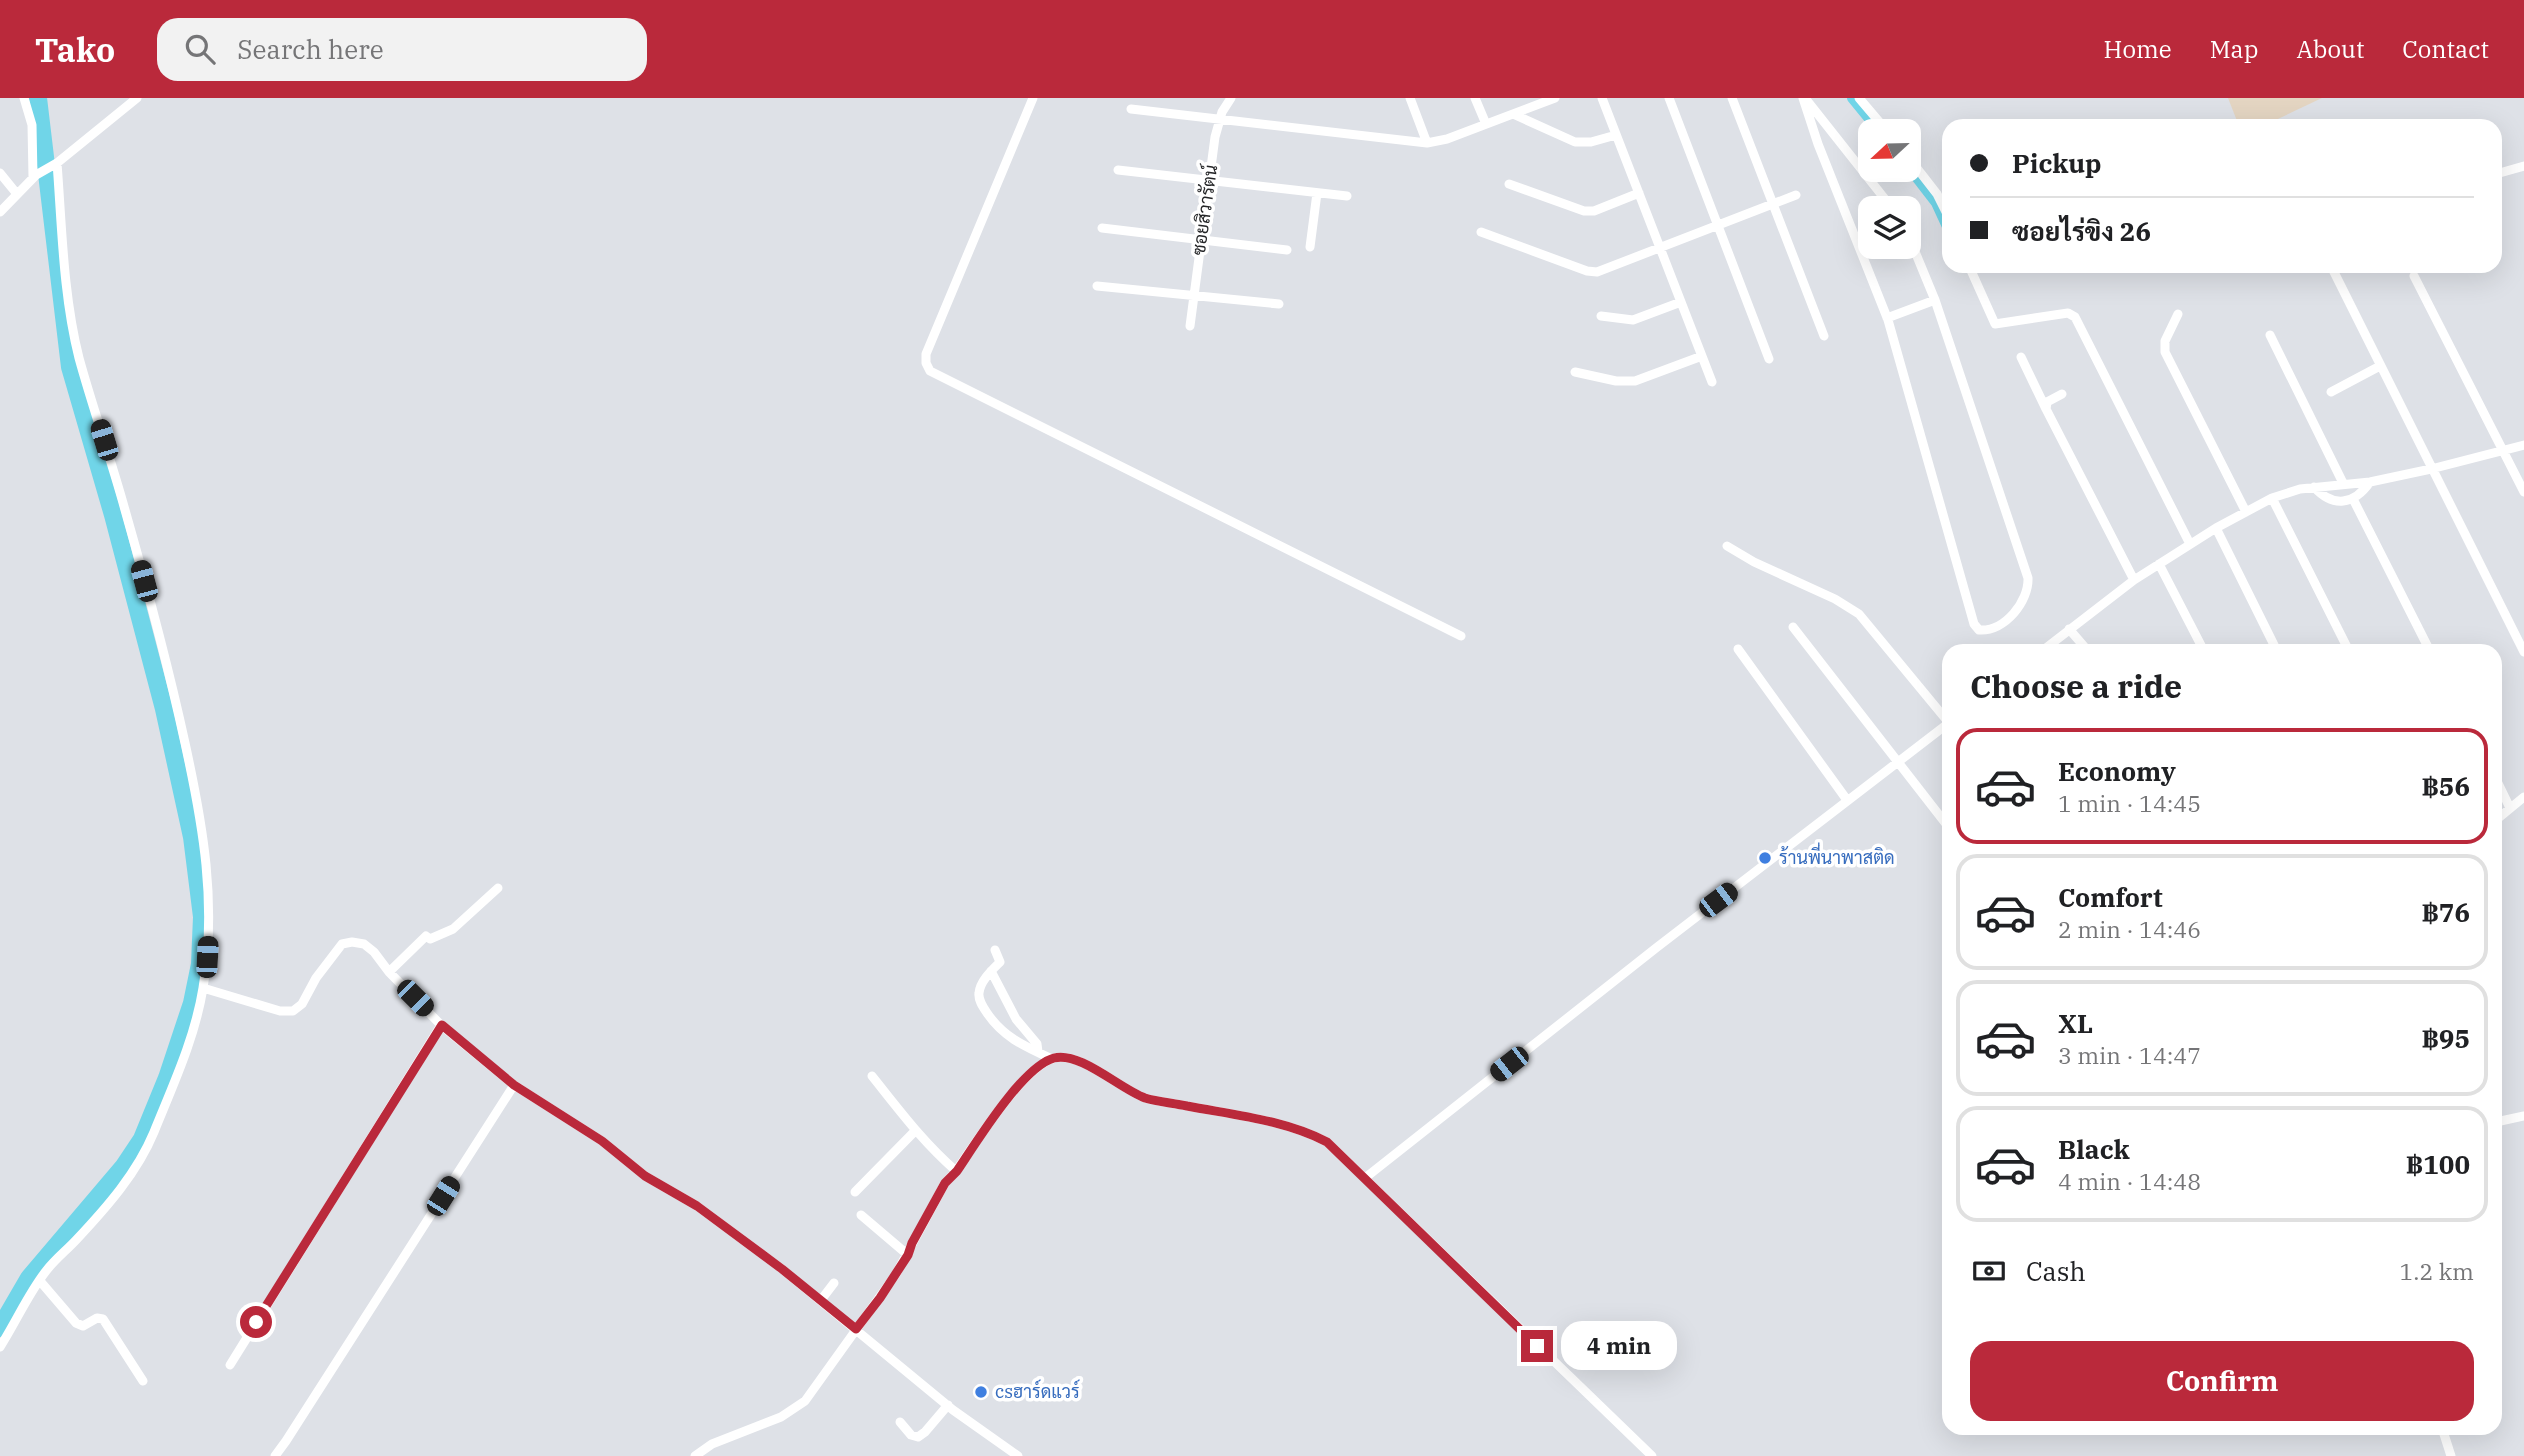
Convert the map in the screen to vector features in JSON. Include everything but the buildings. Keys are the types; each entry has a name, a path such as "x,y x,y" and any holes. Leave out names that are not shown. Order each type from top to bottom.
{"street":[{"path":"24,98 32,125 34,176"},
{"path":"0,212 34,176 137,98"},
{"path":"1033,98 926,354 930,370 1461,636"},
{"path":"1410,98 1427,143"},
{"path":"1475,98 1486,124"},
{"path":"1131,109 1427,143 1447,139 1513,114 1538,101 1555,98"},
{"path":"1602,98 1712,382"},
{"path":"1669,98 1769,359"},
{"path":"1732,98 1824,336"},
{"path":"1804,98 1882,196"},
{"path":"1804,98 1818,144 1887,317 1974,624 1979,630 1995,627 2006,621 2024,598 2029,588 2028,578 1935,300 1918,259"},
{"path":"1859,98 1877,119"},
{"name":"ซอยสิวารัตน์","path":"1190,326 1209,181 1220,119 1227,99"},
{"path":"1513,114 1575,142 1591,142 1616,135"},
{"path":"0,1347 50,1267 103,1211 140,1161 179,1071 194,1026 203,988 210,900 203,826 176,703 125,508 79,356 66,276 53,164"},
{"path":"2502,172 2524,166"},
{"path":"1118,170 1347,196"},
{"path":"0,173 17,194"},
{"path":"1922,175 1942,204"},
{"path":"1509,184 1584,211 1594,211 1639,192"},
{"path":"1310,247 1317,193"},
{"path":"1481,232 1587,271 1597,272 1796,195"},
{"path":"1102,228 1287,250"},
{"path":"1972,273 1995,324 2068,313 2075,317 2190,544"},
{"path":"2334,273 2524,652"},
{"path":"2414,276 2524,492"},
{"path":"1097,286 1279,304"},
{"path":"1887,317 1935,300"},
{"path":"1601,316 1633,320 1681,302"},
{"path":"2178,314 2165,341 2165,352 2246,512"},
{"path":"2270,335 2343,483"},
{"path":"1574,372 1616,381 1636,381 1702,356"},
{"path":"2021,357 2134,580"},
{"path":"2330,392 2380,366"},
{"path":"2046,409 2047,402 2062,394"},
{"path":"2051,644 2134,580 2216,528 2272,498 2314,487 2370,482 2524,445"},
{"path":"2314,487 2334,501 2353,499 2364,491 2370,482"},
{"path":"2272,498 2345,644"},
{"path":"2353,499 2426,644"},
{"path":"2216,528 2274,644"},
{"path":"1727,546 1754,562 1835,599 1859,614 1942,714"},
{"path":"2160,564 2200,644"},
{"path":"1793,627 1942,819"},
{"path":"2069,629 2082,644"},
{"path":"1738,649 1847,800"},
{"path":"1365,1178 1656,948 1942,727"},
{"path":"2502,791 2510,808"},
{"path":"2502,815 2524,797"},
{"path":"389,972 426,936 430,939 453,929 498,888"},
{"path":"203,988 280,1011 293,1011 302,1004 316,978 342,944 364,944 374,952 439,1028 514,1085 602,1141 645,1176 697,1206 821,1300 945,1407 1017,1456"},
{"path":"995,950 1000,962 984,981 978,994 981,1005 1004,1034 1020,1045 1052,1059 1072,1059 1146,1098 1281,1124 1327,1142 1652,1456"},
{"path":"991,971 1016,1019 1037,1044 1038,1052"},
{"path":"230,1365 439,1028"},
{"path":"695,1456 712,1444 781,1417 805,1401 908,1255 945,1183 957,1171 1019,1084 1040,1065 1052,1059"},
{"path":"872,1076 915,1131 957,1171"},
{"path":"275,1456 514,1085"},
{"path":"2502,1121 2524,1116"},
{"path":"855,1192 915,1131"},
{"path":"861,1215 908,1255"},
{"path":"40,1281 76,1324 83,1325 97,1318 103,1320 143,1381"},
{"path":"821,1300 834,1283"},
{"path":"900,1422 911,1435 918,1437 926,1432 945,1407"},
{"path":"2444,1435 2451,1456"}],"shaded area":[{"path":"2228,98 2322,98 2278,119 2236,119"}],"waterway":[{"path":"0,1328 29,1278 124,1166 142,1139 167,1078 192,1003 200,964 202,917 192,837 164,709 113,515 70,367 38,98"},
{"path":"1852,98 1869,119"},
{"path":"1920,182 1942,216"}],"place":[{"name":"ร้านพี่นาพาสติด","path":"1765,858"},
{"name":"csฮาร์ดแวร์","path":"981,1392"}],"route":[{"path":"256,1322 442,1025 514,1085 602,1141 645,1176 697,1206 782,1269 856,1329 908,1255 945,1183 957,1171 1019,1084 1040,1065 1064,1057 1082,1063 1146,1098 1281,1124 1327,1142 1537,1346"}]}
